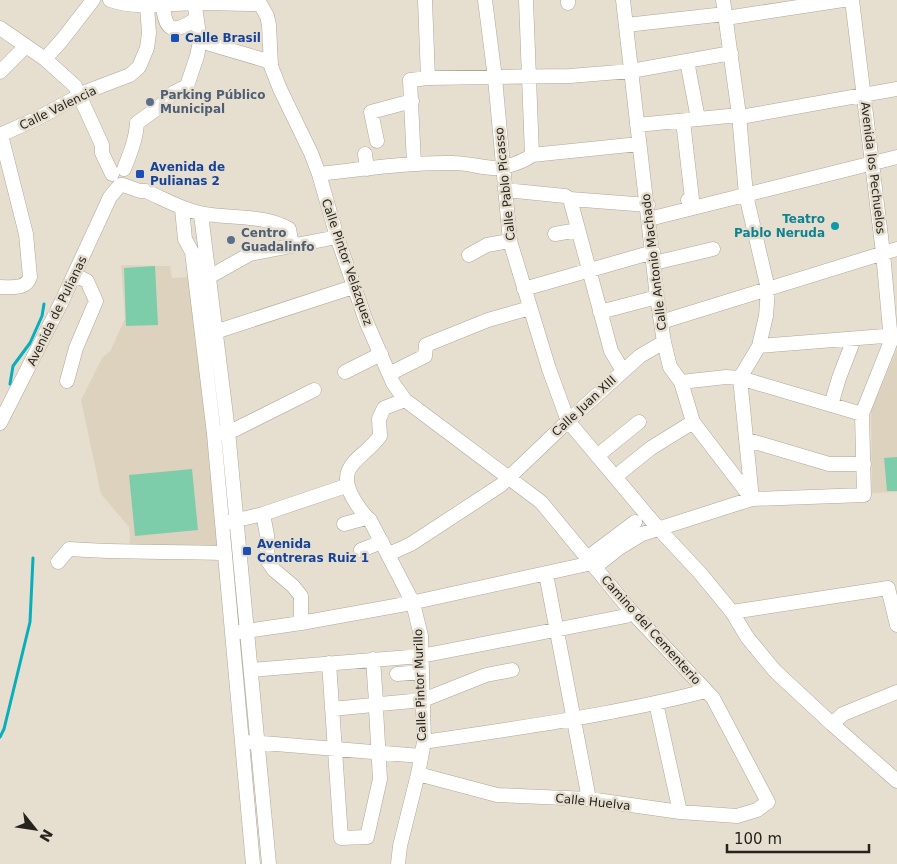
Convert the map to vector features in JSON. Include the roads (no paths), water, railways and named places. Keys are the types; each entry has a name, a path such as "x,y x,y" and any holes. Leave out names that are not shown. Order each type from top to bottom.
{"street":[{"path":"45,59 93,0"},
{"path":"110,0 127,5 147,6 194,2 259,2"},
{"path":"425,0 428,78"},
{"name":"Calle Pablo Picasso","path":"485,0 495,78 510,241 549,369 568,421 658,528 700,573 732,612 747,637 775,670 832,724 897,781"},
{"path":"526,0 532,155"},
{"name":"Calle Antonio Machado","path":"623,0 661,322 670,367 681,382 693,422 752,499"},
{"path":"626,25 725,11 843,0"},
{"name":"Avenida los Pechuelos","path":"852,0 872,163 890,251 894,336 862,414"},
{"path":"120,176 134,140 137,123 159,107 173,93 187,86 200,42 194,2"},
{"name":"Calle Pintor Velázquez","path":"259,2 267,16 271,62 280,89 319,174 353,287 393,383 405,400 509,477"},
{"path":"163,5 164,18 168,25 174,29 182,28 196,19"},
{"name":"Calle Valencia","path":"1,135 38,118 80,95 125,78 139,66 147,48 149,33 147,6"},
{"path":"725,11 746,195 768,289 766,316 760,346 740,378 748,440 752,499"},
{"path":"0,28 45,59 75,86 102,145 107,150 120,176 142,185 146,191 182,208 201,214 248,218 282,226 289,229 292,246"},
{"path":"200,42 271,62"},
{"path":"0,72 26,46"},
{"path":"414,164 410,80 428,78 529,77 632,71 731,53"},
{"path":"687,61 698,119"},
{"path":"637,125 738,115 746,116 897,89"},
{"path":"377,141 371,112 412,101"},
{"path":"683,121 690,200"},
{"path":"0,287 24,286 28,283 30,277 26,234 1,135"},
{"path":"319,174 414,164 455,162 495,168 527,159 532,155 639,144"},
{"path":"365,154 367,169"},
{"path":"505,190 565,196 570,200 649,212 746,195 897,157"},
{"name":"Avenida de Pulianas","path":"0,423 75,275 120,176"},
{"path":"570,200 612,351 623,371"},
{"path":"182,208 185,239 192,252 210,331"},
{"path":"201,214 209,277 210,331 241,632 243,742 253,864"},
{"path":"555,234 578,230"},
{"path":"209,277 250,254 337,237"},
{"path":"469,255 487,245 510,241"},
{"path":"524,289 589,270 713,249"},
{"path":"661,322 890,251"},
{"path":"67,381 76,348 96,301 87,281 75,275"},
{"path":"210,331 353,287"},
{"path":"600,312 658,296"},
{"path":"389,374 425,356 426,345 488,320 530,308"},
{"path":"760,346 894,336"},
{"path":"831,405 854,339"},
{"name":"Calle Juan XIII","path":"389,554 411,544 501,485 640,356 664,342"},
{"path":"344,372 381,354"},
{"path":"241,632 413,603 591,563 642,534 752,499 864,495 862,414 740,378 726,377 681,382"},
{"path":"221,433 234,430 314,390"},
{"path":"230,522 263,514 346,486 346,476 353,464 380,436 379,419 384,408 405,400"},
{"path":"597,456 639,422"},
{"path":"615,477 651,448 693,422"},
{"path":"748,440 829,464 864,464"},
{"name":"Camino del Cementerio","path":"509,477 541,502 631,611 713,698 768,802"},
{"name":"Calle Pintor Murillo","path":"346,486 363,515 370,520 389,554 413,603 421,636 424,742 400,846 398,864"},
{"path":"263,514 268,535 268,560 274,570 293,586 301,596 301,623"},
{"path":"344,524 366,518"},
{"path":"230,522 225,553 241,632 251,670 269,864"},
{"path":"591,563 635,522"},
{"path":"361,550 382,542"},
{"path":"58,562 69,549 107,552 225,553"},
{"path":"546,574 589,799"},
{"path":"732,612 888,588 894,600 897,625"},
{"path":"251,670 421,656 626,616 631,611"},
{"path":"329,663 340,838 367,837 380,779 380,753 373,659"},
{"path":"332,709 422,700 486,675 512,670"},
{"path":"397,674 422,672"},
{"path":"424,742 575,720 656,704 706,691"},
{"path":"832,724 843,714 897,692"},
{"path":"656,704 680,812"},
{"path":"243,742 421,756"},
{"name":"Calle Huelva","path":"418,774 497,795 589,799 620,805 680,812 737,816 757,810 768,802"}],"waterway":[{"path":"10,384 13,366 30,343 42,316 44,304"},
{"path":"0,737 4,729 30,622 33,558"}],"place":[{"name":"Calle Brasil","path":"175,38"},
{"name":"Parking Público Municipal","path":"150,102"},
{"name":"Avenida de Pulianas 2","path":"140,174"},
{"name":"Teatro Pablo Neruda","path":"835,226"},
{"name":"Centro Guadalinfo","path":"231,240"},
{"name":"Avenida Contreras Ruiz 1","path":"247,551"}]}
